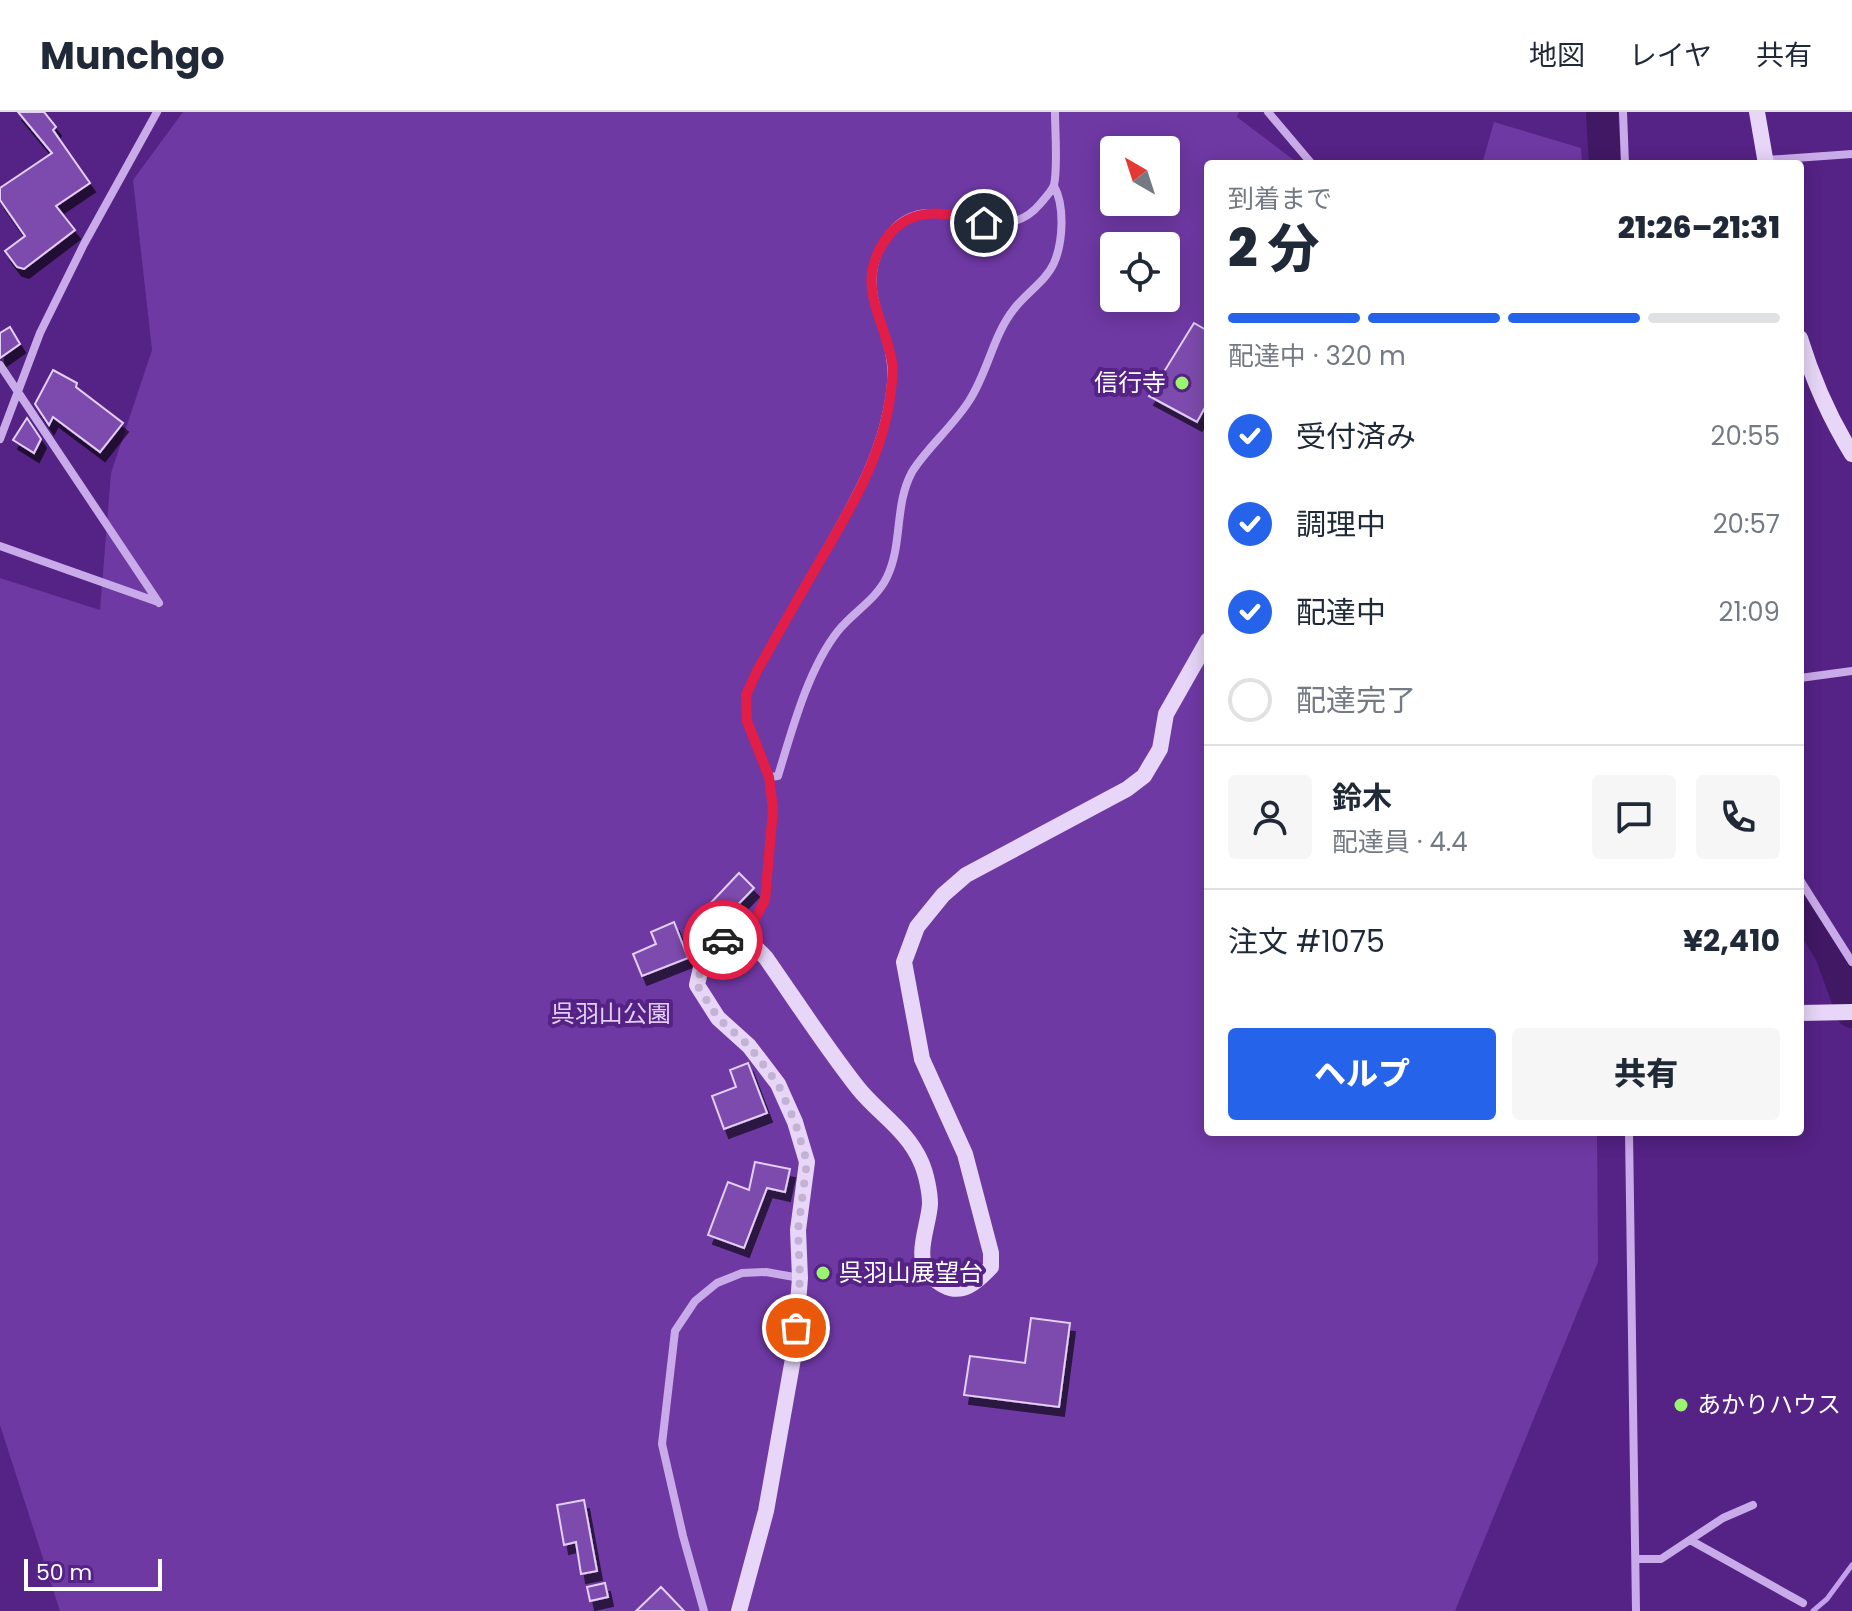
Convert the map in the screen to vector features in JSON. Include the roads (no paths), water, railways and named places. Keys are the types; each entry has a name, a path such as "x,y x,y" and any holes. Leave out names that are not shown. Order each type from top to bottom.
{"street":[{"path":"0,439 52,308 157,112"},
{"path":"769,777 778,776 822,656 839,630 868,603 886,580 894,559 903,493 913,470 970,401 991,359 1002,327 1053,264 1060,238 1059,196 1054,186 1055,112"},
{"path":"1268,112 1309,160"},
{"path":"1623,112 1625,160"},
{"path":"1757,112 1765,160"},
{"path":"1787,160 1852,154"},
{"path":"744,939 765,900 773,809 769,777 747,721 746,695 857,497 881,438 890,400 893,364 874,309 871,272 887,237 902,222 928,212 1007,225 1021,220 1037,208 1054,186"},
{"path":"1804,351 1814,382 1852,454"},
{"path":"0,365 159,603 0,546"},
{"path":"739,1611 766,1511 794,1353 800,1278 798,1230 807,1162 795,1122 778,1084 749,1046 718,1018 697,985 703,959 721,940 744,939 766,958 860,1090 907,1138 922,1164 930,1202 922,1255 927,1272 944,1286 958,1290 975,1283 991,1267 991,1253 965,1154 922,1059 904,962 917,927 943,895 966,875 1127,789 1144,776 1160,749 1166,714 1204,647"},
{"path":"1804,677 1852,671"},
{"path":"1804,886 1852,962"},
{"path":"1804,1013 1852,1012"},
{"path":"1629,1136 1636,1611"},
{"path":"704,1611 662,1444 675,1331 695,1301 717,1283 742,1273 766,1272 800,1278"},
{"path":"1636,1559 1661,1559 1723,1518 1753,1505"},
{"path":"1690,1540 1803,1603"}],"waterway":[{"path":"1602,112 1605,160"},
{"path":"1804,909 1831,954 1852,1012"},
{"path":"1813,1611 1827,1599 1852,1565"}],"place":[{"name":"信行寺","path":"1182,383"},
{"name":"呉羽山展望台","path":"823,1273"},
{"name":"あかりハウス","path":"1681,1405"}],"park label":[{"name":"呉羽山公園","path":"611,1014"}]}
